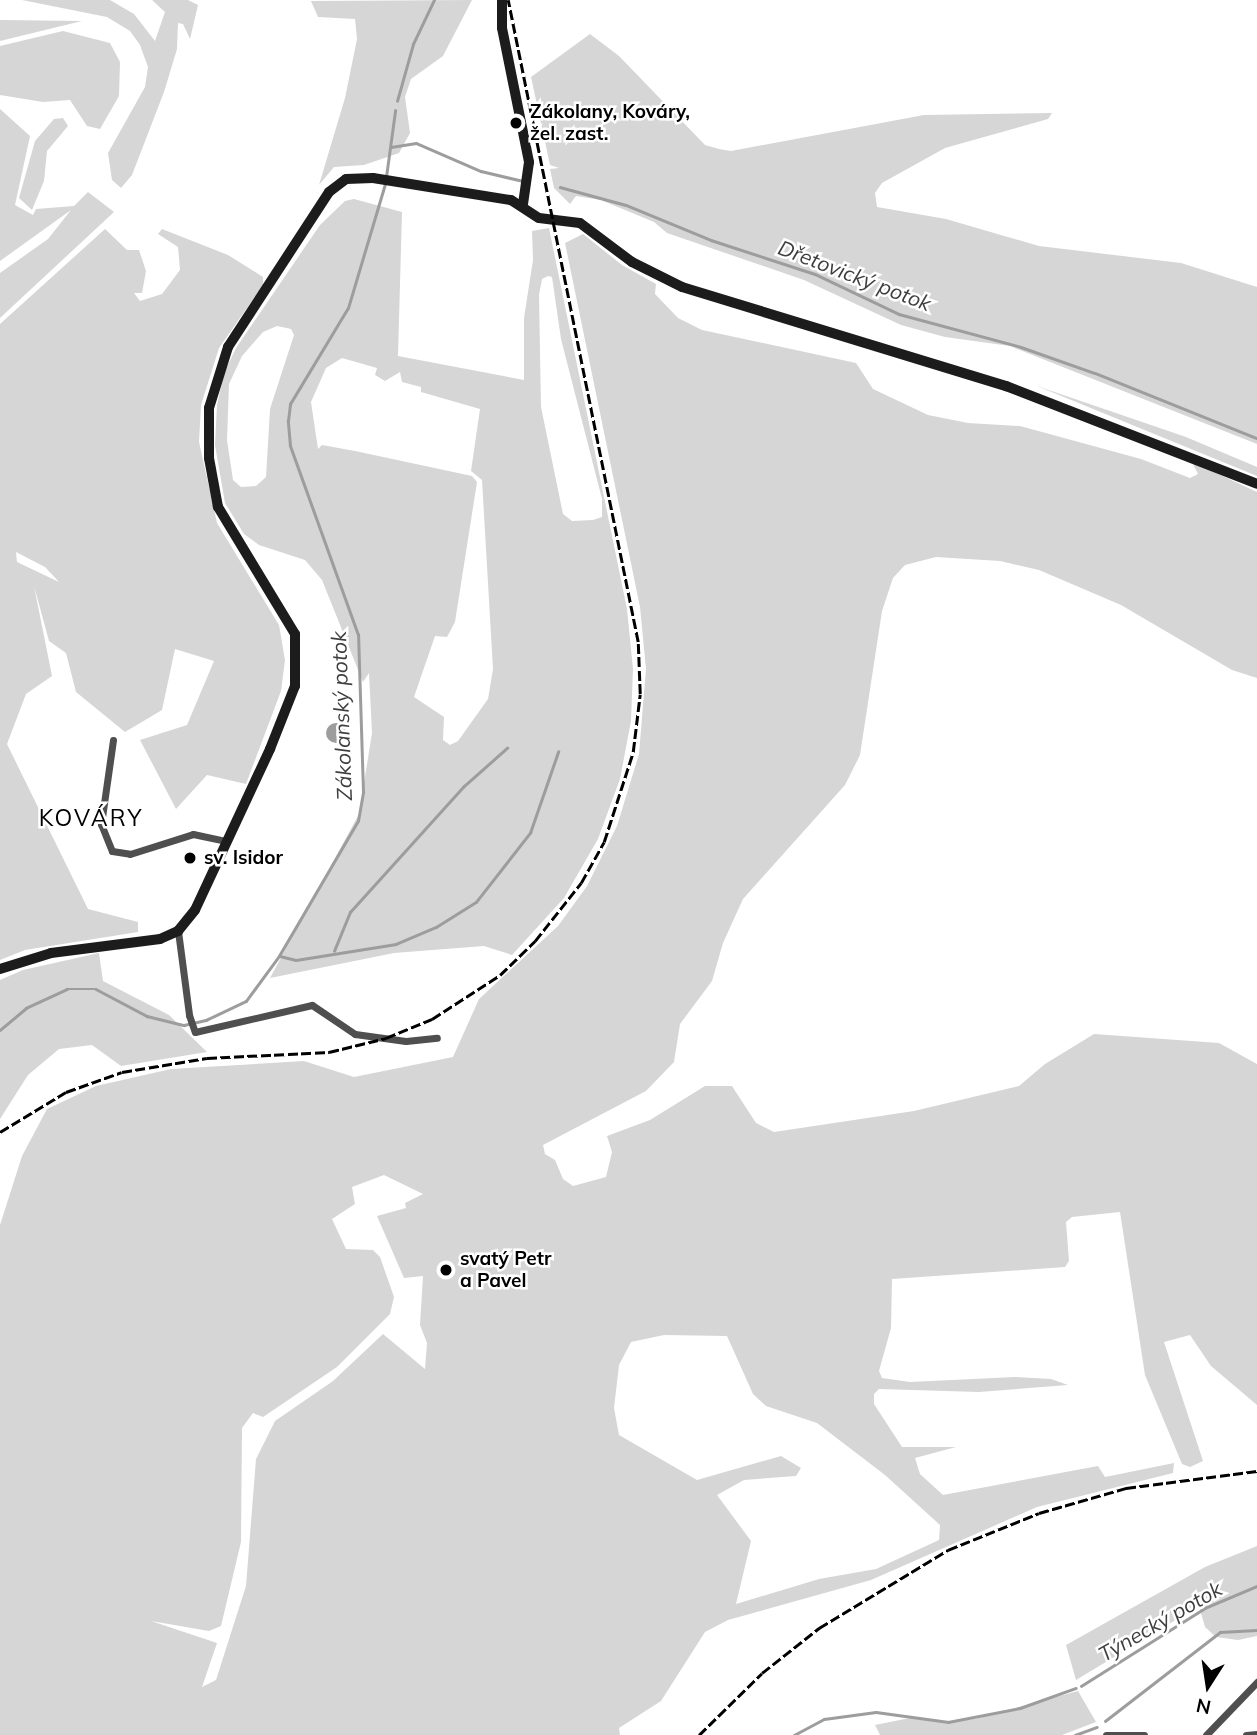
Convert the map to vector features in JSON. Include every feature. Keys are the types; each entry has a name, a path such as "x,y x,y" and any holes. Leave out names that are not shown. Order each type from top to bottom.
{"main road":[{"path":"502,0 502,28 529,162 523,204"},
{"path":"0,969 51,953 160,939 178,932 195,910 291,699 298,659 289,616 216,500 209,457 213,387 228,347 329,192 346,179 376,178 523,204 539,218 580,223 632,262 682,287 1006,386 1257,484"}],"street":[{"path":"113,740 101,824 112,851 130,854 193,834 225,841"},
{"path":"178,932 191,1028 195,1032 312,1005 355,1034 406,1041 437,1038"},
{"path":"1206,1735 1257,1682"},
{"path":"1247,1735 1257,1734"},
{"path":"1105,1735 1144,1735"}],"shaded area":[{"path":"22,0 110,0 134,14 155,41 165,12 152,0 188,0 198,5 190,39 183,24 178,23 177,49 164,92 132,175 121,188 112,180 108,153 145,87 148,67 140,45 130,31 107,17"},
{"path":"472,0 443,56 411,79 405,97 410,133 399,153 364,165 334,167 319,185 345,98 357,39 355,19 318,17 311,1"},
{"path":"0,20 82,21 0,41"},
{"path":"63,31 110,43 120,62 119,96 100,129 87,126 70,100 43,102 0,95 0,46"},
{"path":"590,34 619,56 705,145 719,149 731,151 924,115 1052,113 1048,119 945,148 882,183 875,193 877,207 946,219 1039,246 1181,263 1257,287 1257,444 1010,346 945,337 901,325 804,280 667,233 654,222 601,200 576,196 570,204 554,188 550,169 559,168 550,165 531,77"},
{"path":"0,109 30,136 15,205 33,215 36,209 74,206 88,192 114,212 0,318 0,273 48,239 71,210 0,261"},
{"path":"63,118 68,126 47,151 44,181 32,210 19,198 35,141 54,119"},
{"path":"354,199 402,212 398,356 524,380 524,318 533,260 532,231 549,228 627,609 633,669 631,721 620,779 598,839 564,898 512,955 484,946 394,953 270,978 359,814 372,733 369,673 363,682 322,580 305,560 259,545 244,534 225,503 215,445 217,405 224,373 236,348 320,225 345,201","holes":["552,277 561,339 602,499 602,517 593,520 572,521 563,514 541,407 539,295 542,279","277,326 291,329 294,335 270,409 266,477 256,486 241,487 233,480 227,440 229,384 242,356 263,332","342,358 377,368 375,375 385,381 400,372 402,382 421,387 421,392 480,409 471,471 482,480 493,669 488,699 458,741 450,745 443,740 444,717 414,697 435,636 447,637 455,622 477,482 472,476 355,451 322,445 318,449 311,402 326,368"]},
{"path":"105,229 127,250 139,250 146,271 142,293 134,293 140,301 162,294 180,270 178,247 158,234 162,229 228,255 263,277 263,285 219,348 201,405 199,442 217,523 279,625 285,660 281,691 246,784 207,775 176,809 140,740 187,725 214,661 175,649 162,710 125,732 76,692 66,653 49,641 34,586 52,676 26,694 7,744 88,909 138,922 138,932 25,950 0,960 0,324","holes":["16,552 45,567 59,582 17,562"]},
{"path":"583,234 622,265 656,284 655,294 678,318 702,330 856,363 873,389 928,415 968,423 1020,426 1141,459 1190,478 1198,474 1193,464 1199,465 1257,492 1257,678 1232,670 1121,605 1039,570 1000,561 936,557 905,565 893,578 882,611 860,755 845,785 743,899 723,943 712,981 680,1024 674,1062 646,1091 543,1145 545,1154 555,1160 563,1179 573,1186 606,1177 612,1152 607,1136 650,1120 705,1086 732,1086 756,1123 774,1132 914,1111 1019,1086 1045,1064 1094,1034 1219,1043 1257,1064 1257,1405 1211,1366 1190,1335 1164,1342 1203,1461 1190,1467 1182,1464 1145,1375 1120,1212 1072,1217 1066,1222 1069,1261 1065,1267 892,1279 891,1328 879,1371 882,1378 910,1382 1015,1377 1051,1379 1068,1385 979,1392 879,1389 874,1394 874,1404 902,1447 956,1447 915,1458 920,1474 943,1495 1098,1466 1105,1477 1174,1463 1173,1473 1037,1507 871,1580 728,1620 705,1632 661,1701 619,1728 620,1735 0,1735 0,1225 22,1156 47,1109 96,1086 171,1069 304,1061 354,1077 453,1057 479,999 558,926 587,886 617,826 639,754 646,669 640,607 565,243","holes":["384,1175 423,1194 405,1203 406,1208 377,1216 404,1278 423,1276 420,1325 427,1343 425,1369 383,1334 333,1381 275,1421 256,1459 246,1586 216,1680 202,1687 217,1643 151,1621 209,1631 221,1626 241,1542 242,1428 253,1413 263,1417 337,1367 390,1314 394,1297 380,1257 373,1250 346,1249 332,1219 355,1204 352,1187","664,1335 727,1336 753,1394 766,1406 817,1423 885,1475 940,1525 939,1540 876,1569 819,1579 736,1604 751,1541 717,1495 744,1480 796,1476 801,1468 781,1456 697,1480 619,1435 614,1408 619,1365 631,1342"]},
{"path":"1037,386 1186,437 1257,467 1257,476"},
{"path":"332,723 340,723 346,733 340,743 332,743 326,737 326,729"},
{"path":"99,953 103,981 169,1015 207,1052 121,1066 92,1045 59,1049 28,1075 0,1119 0,980 23,970"},
{"path":"1257,1546 1257,1636 1238,1640 1216,1637 1205,1627 1199,1606 1076,1680 1066,1645 1205,1567"},
{"path":"1078,1691 1096,1722 1062,1735 880,1735 875,1725 915,1717 939,1722 975,1719"}],"waterway":[{"name":"Zákolanský potok","path":"397,101 413,44 434,0"},
{"name":"Zákolanský potok","path":"386,177 395,111"},
{"name":"Dřetovický potok","path":"391,147 416,143 481,171 523,181"},
{"name":"Zákolanský potok","path":"0,1030 26,1008 67,989 96,989 147,1016 184,1025 206,1020 246,1001 279,956 358,821 363,792 358,635 290,446 288,421 290,404 348,308 385,184"},
{"name":"Dřetovický potok","path":"560,187 626,205 711,240 815,274 899,314 1021,347 1095,373 1257,438"},
{"path":"334,951 350,912 463,787 507,748"},
{"path":"280,956 296,960 396,944 436,927 476,902 530,833 558,752"},
{"name":"Týnecký potok","path":"1081,1686 1205,1608 1257,1586"},
{"path":"1105,1721 1220,1632 1257,1630"},
{"name":"Týnecký potok","path":"794,1735 824,1719 876,1712 948,1722 1020,1708 1076,1688"},
{"path":"1075,1735 1097,1727"}],"railway":[{"path":"0,1132 66,1092 122,1072 207,1058 329,1052 386,1038 432,1019 500,975 535,941 581,883 604,842 633,752 640,694 638,642 508,0"},
{"path":"699,1735 762,1673 819,1628 948,1550 1039,1513 1126,1488 1257,1471"}],"place":[{"name":"Zákolany, Kováry, žel. zast.","path":"516,123"},
{"name":"sv. Isidor","path":"190,858"},
{"name":"svatý Petr a Pavel","path":"446,1270"}],"district":[{"name":"KOVÁRY","path":"91,818"}]}
